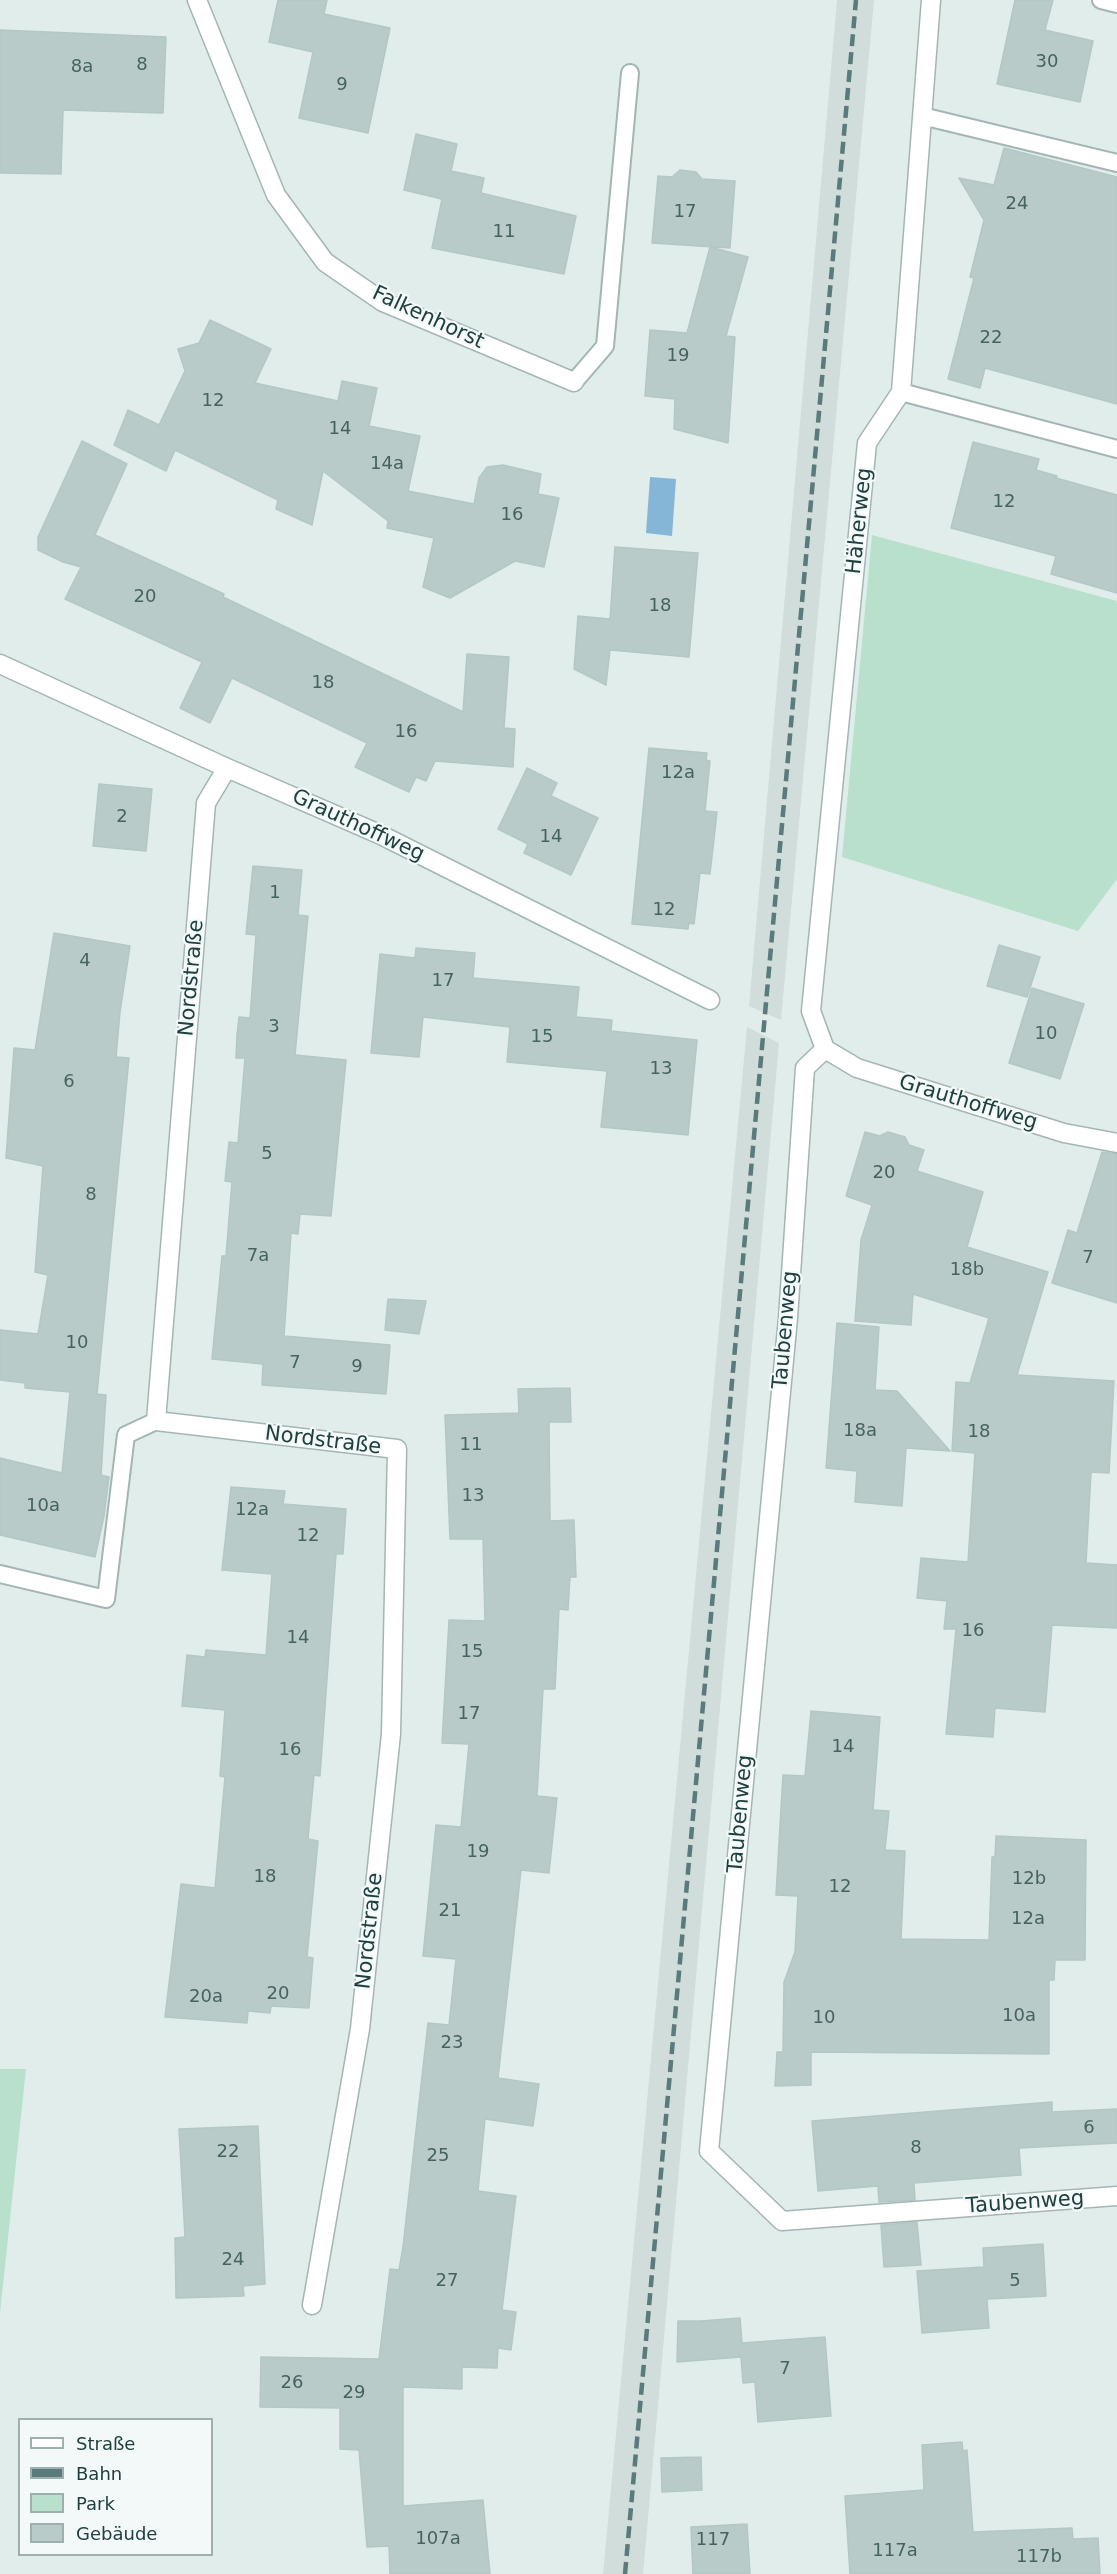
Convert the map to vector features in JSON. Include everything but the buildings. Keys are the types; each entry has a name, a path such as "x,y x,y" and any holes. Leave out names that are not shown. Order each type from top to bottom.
{"street":[{"name":"Falkenhorst","path":"197,0 276,195 325,262 383,302 574,382"},
{"name":"Häherweg","path":"825,1049 811,1011 867,443 901,392 932,0"},
{"name":"Grauthoffweg","path":"0,664 227,768 379,834 710,1000"},
{"name":"Nordstraße","path":"227,768 206,803 156,1421 397,1449 391,1734 360,2029 312,2305"},
{"name":"Grauthoffweg","path":"825,1049 857,1068 1064,1133 1117,1143"},
{"name":"Taubenweg","path":"825,1049 805,1068 788,1318 709,2151 782,2221 1117,2196"}],"lane":[{"path":"1101,0 1117,4"},
{"path":"574,382 605,346 630,73"},
{"path":"922,116 1117,163"},
{"path":"901,392 1117,449"},
{"path":"0,1574 106,1599 126,1435 156,1421"}],"shaded area":[{"path":"837,0 874,0 781,1020 749,1006"},
{"path":"747,1027 779,1043 643,2574 603,2574"}],"green space":[{"path":"872,535 1117,601 1117,879 1078,931 842,857"},
{"path":"0,2069 26,2069 0,2313"}],"water":[{"path":"650,477 676,479 672,536 646,533"}],"railway":[{"path":"625,2574 856,0"}]}
